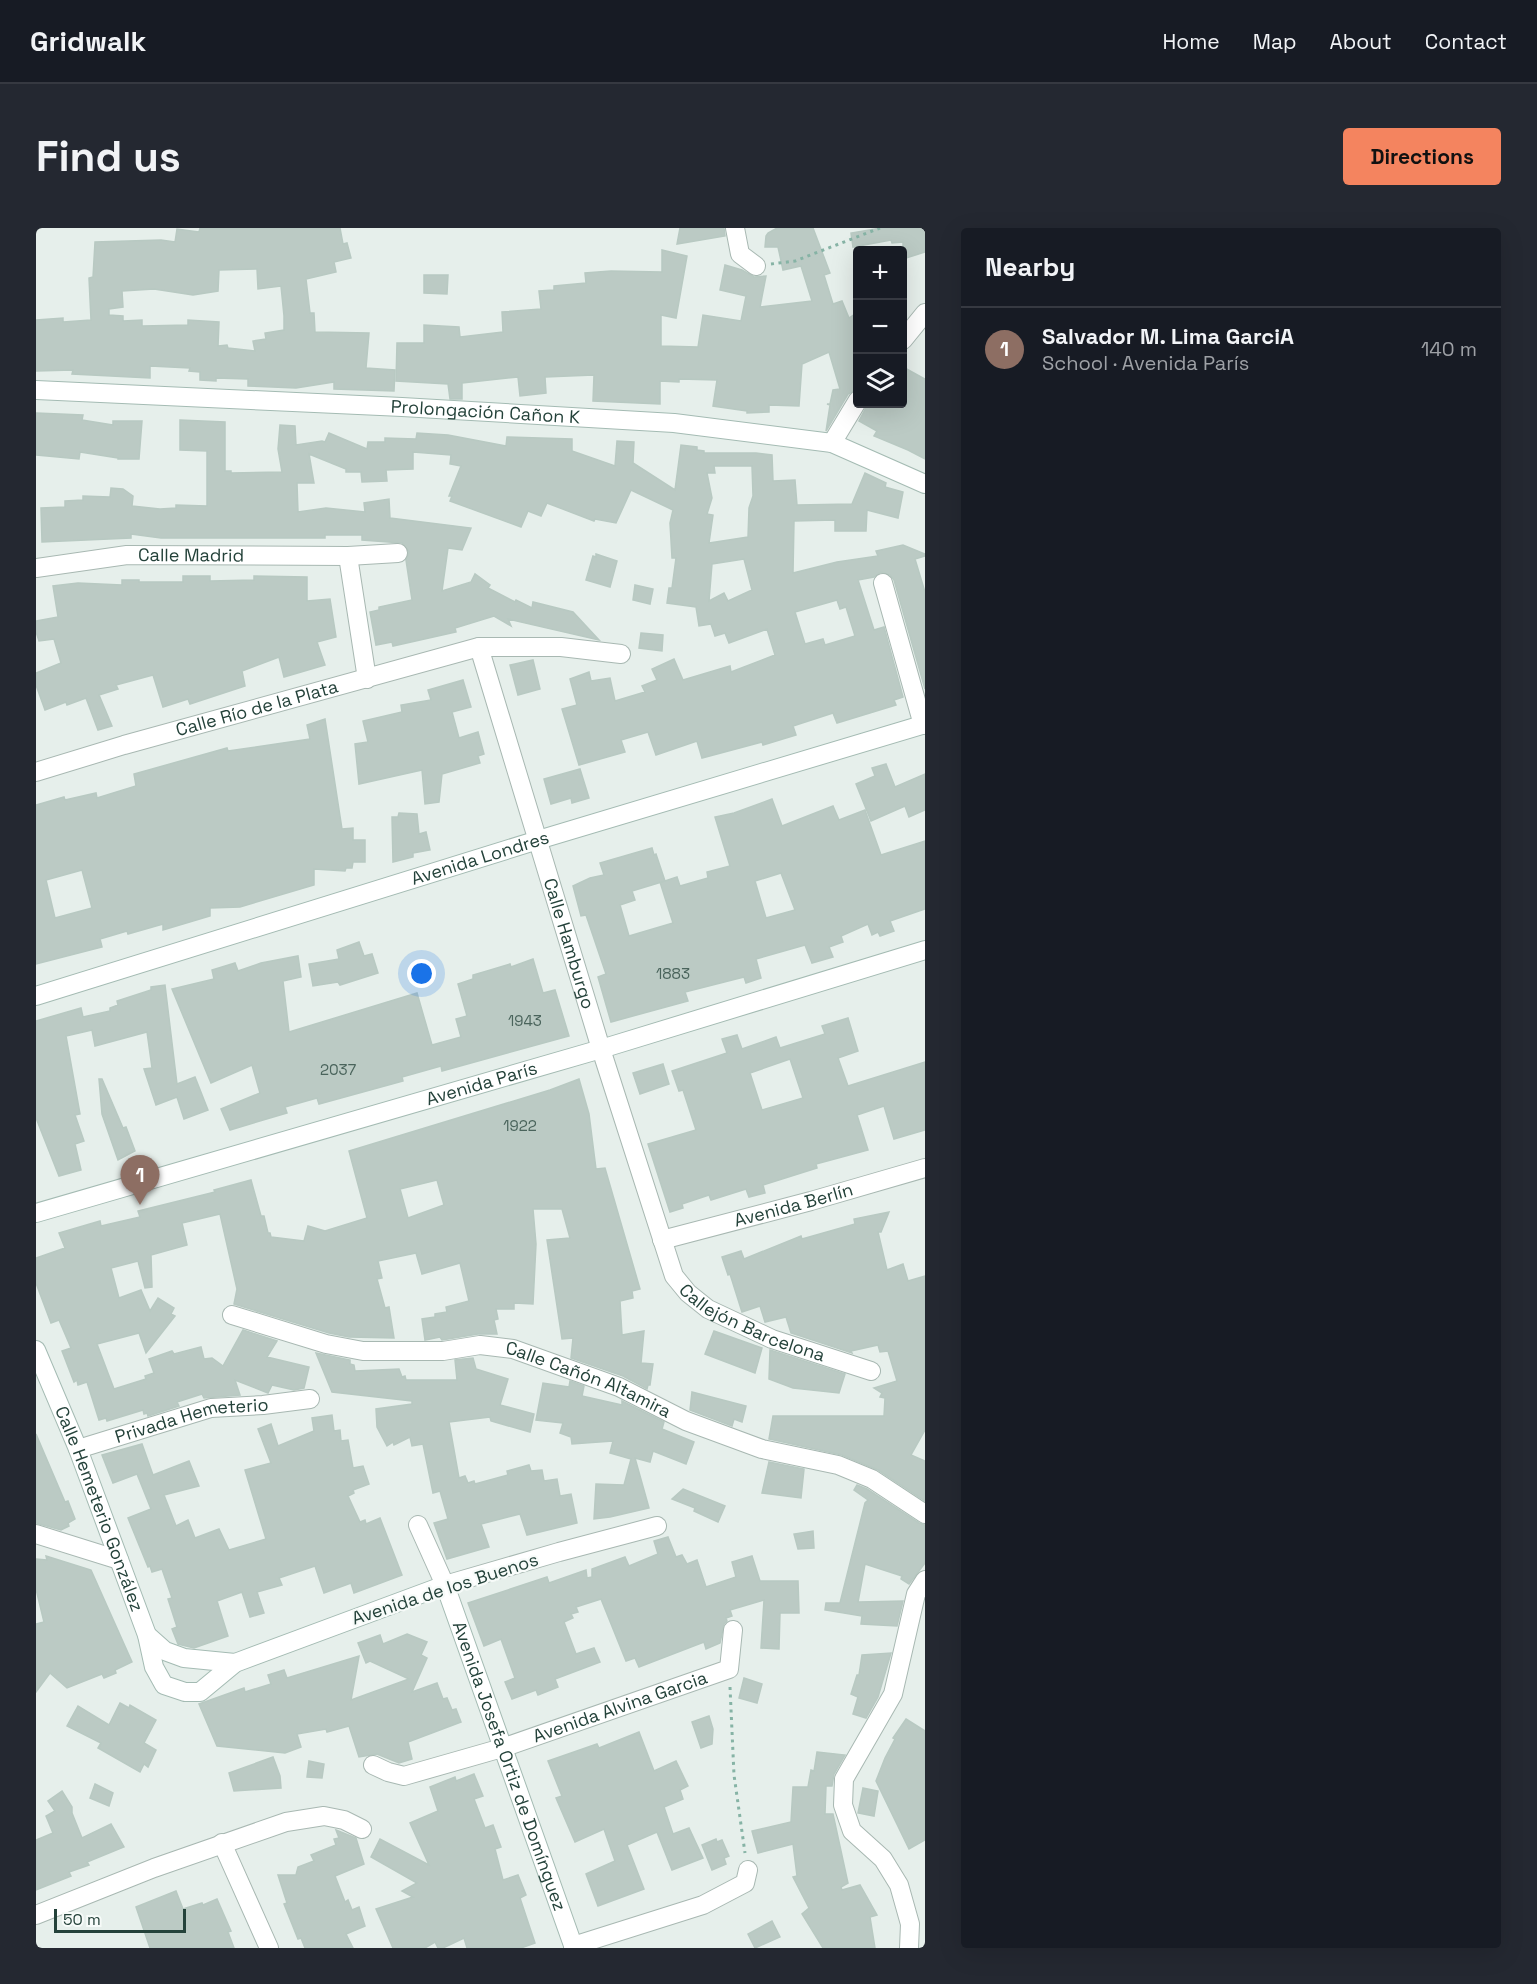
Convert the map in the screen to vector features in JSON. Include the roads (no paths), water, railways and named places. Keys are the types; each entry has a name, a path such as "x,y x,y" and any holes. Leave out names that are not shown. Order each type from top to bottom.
{"street":[{"path":"735,228 740,254 756,266"},
{"path":"907,335 925,313"},
{"name":"Prolongación Cañon K","path":"36,390 402,407 674,423 832,443 925,484"},
{"path":"832,443 853,408"},
{"name":"Calle Madrid","path":"36,568 127,555 348,556 398,554"},
{"path":"348,556 367,679"},
{"path":"883,583 924,724"},
{"name":"Calle Río de la Plata","path":"36,772 124,745 479,647 561,647 621,654"},
{"name":"Calle Hamburgo","path":"479,647 662,1240"},
{"name":"Avenida Londres","path":"36,996 538,840 924,724"},
{"name":"Avenida París","path":"36,1213 602,1049 925,950"},
{"name":"Avenida Berlín","path":"662,1240 812,1202 925,1168"},
{"name":"Callejón Barcelona","path":"662,1240 674,1276 688,1293 708,1309 772,1339 871,1371"},
{"name":"Calle Cañón Altamira","path":"232,1315 326,1344 363,1351 443,1351 480,1345 513,1349 619,1387 686,1421 762,1449 838,1464 872,1479 925,1514"},
{"name":"Calle Hemeterio González","path":"36,1350 78,1449 147,1635"},
{"name":"Privada Hemeterio","path":"78,1449 211,1408 310,1399"},
{"name":"Avenida Josefa Ortiz de Domínguez","path":"418,1525 445,1585 574,1947"},
{"name":"Avenida de los Buenos","path":"147,1635 154,1667 164,1685 185,1692 200,1692 236,1663 445,1585 657,1526"},
{"path":"36,1534 119,1560"},
{"path":"909,1948 910,1924 899,1885 883,1859 852,1830 843,1805 844,1779 893,1694 916,1594 925,1580"},
{"name":"Avenida Alvina Garcia","path":"373,1765 404,1776 502,1748 729,1669 733,1630"},
{"name":"Avenida de los Buenos","path":"147,1635 165,1651 184,1658 236,1663"},
{"path":"36,1915 222,1843 286,1822 324,1816 345,1820 362,1829"},
{"path":"222,1843 269,1948"},
{"path":"574,1947 703,1905 745,1883 748,1870"}],"place":[{"name":"Salvador M. Lima GarciA","path":"140,1205"}]}
